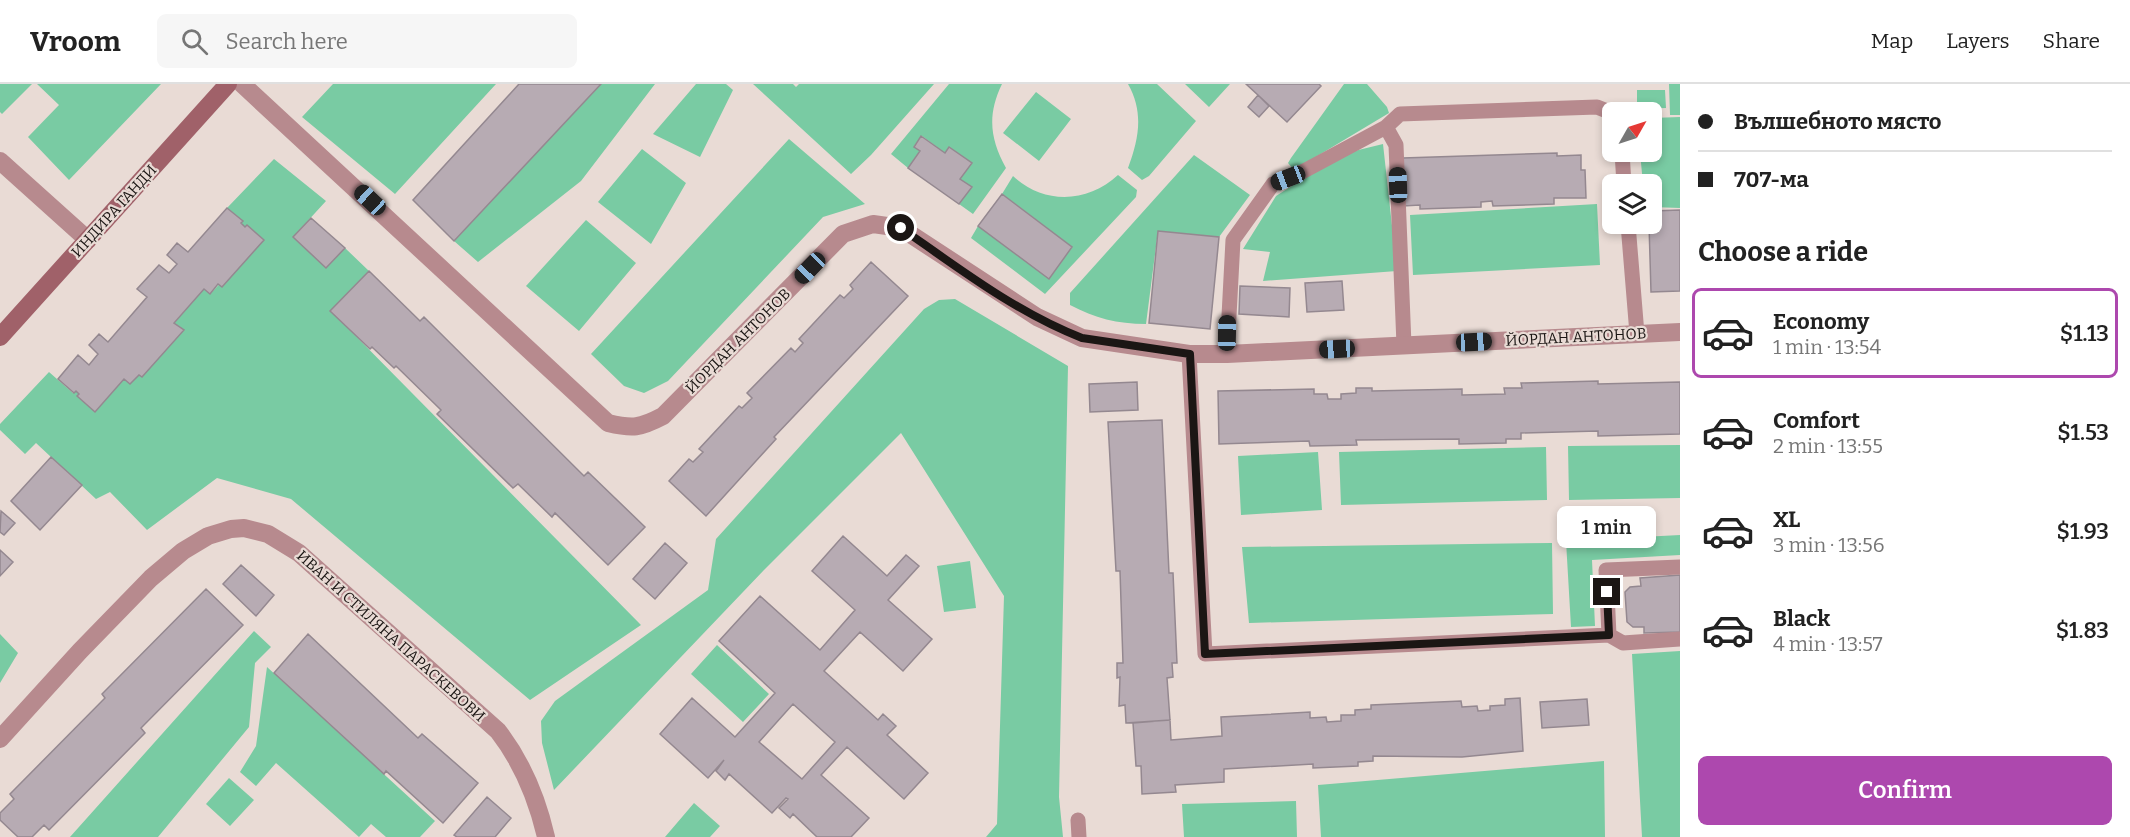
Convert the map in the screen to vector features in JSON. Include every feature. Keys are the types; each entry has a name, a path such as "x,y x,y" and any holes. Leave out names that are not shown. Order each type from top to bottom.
{"street":[{"name":"ИНДИРА ГАНДИ","path":"0,337 228,84"},
{"name":"ЙОРДАН АНТОНОВ","path":"243,84 608,423 634,428 663,416 843,234 873,224 901,228 1027,311 1071,334 1082,338 1190,354 1680,332"},
{"path":"0,161 88,240"},
{"name":"ИВАН И СТИЛЯНА ПАРАСКЕВОВИ","path":"0,739 119,609 183,551 219,532 231,529 257,530 299,553 498,731 512,749 527,780 546,837"}],"lane":[{"path":"1227,354 1233,240 1273,184 1302,172 1386,127 1400,114 1597,107 1602,109"},
{"path":"1386,127 1396,145 1404,345"},
{"path":"1629,234 1637,334"},
{"path":"1190,354 1205,654 1609,635 1623,643 1680,639"},
{"path":"1609,635 1606,570 1680,567"},
{"path":"1078,820 1079,837"}],"green space":[{"path":"0,84 32,84 2,114 0,112"},
{"path":"37,84 161,84 69,180 28,137 59,105"},
{"path":"333,84 496,84 395,194 302,117"},
{"path":"601,84 655,84 581,181 478,262 454,241"},
{"path":"696,84 726,84 733,90 700,157 653,134"},
{"path":"753,84 793,84 796,87 799,84 934,84 871,155 851,174"},
{"path":"949,84 1002,84 994,106 992,127 1006,168 973,214 959,204 971,188 960,179 971,164 945,153 922,136 914,146 920,151 908,168 891,154"},
{"path":"1128,84 1157,84 1196,121 1149,176 1142,180 1128,168 1135,147 1138,115"},
{"path":"1185,84 1230,84 1209,107"},
{"path":"1344,84 1367,84 1387,107 1389,113 1294,170 1288,163"},
{"path":"1669,84 1680,84 1680,115 1670,115"},
{"path":"1637,90 1665,90 1666,108 1662,108 1662,102 1637,102"},
{"path":"1036,92 1071,119 1039,161 1003,133"},
{"path":"1680,117 1680,208 1662,207 1662,174 1642,174 1641,162 1662,162 1662,118"},
{"path":"789,139 865,204 823,217 668,381 644,393 624,386 591,354"},
{"path":"1383,144 1397,271 1263,281 1270,252 1243,249 1276,196 1342,154"},
{"path":"642,149 686,183 651,244 598,202"},
{"path":"1194,155 1250,195 1219,237 1158,231 1146,324 1106,319 1070,305 1070,293"},
{"path":"274,159 326,201 293,237 326,268 345,248 369,271 331,311 641,625 530,700 291,499 217,478 147,530 110,492 96,499 36,443 25,454 0,430 0,424 49,372 73,393 76,391 79,394 77,396 95,412 124,379 130,384 183,330 174,323 204,289 210,294 263,239 247,225 245,227 242,221 227,208"},
{"path":"1118,175 1137,190 1136,197 1045,294 971,238 978,226 1049,278 1072,247 1002,194 1013,176 1038,192 1066,197 1093,191"},
{"path":"1597,204 1600,265 1413,275 1410,215"},
{"path":"586,220 636,263 579,331 526,286"},
{"path":"955,299 1068,366 1059,797 1063,837 986,837 997,824 1004,596 901,433 764,570 554,790 542,743 541,721 555,701 708,590 716,539 924,309 939,300"},
{"path":"1680,445 1680,498 1569,500 1568,446"},
{"path":"1546,447 1547,500 1341,505 1339,452"},
{"path":"1318,452 1322,510 1241,515 1238,456"},
{"path":"1680,535 1680,555 1592,560 1595,626 1571,627 1566,541"},
{"path":"1552,543 1553,614 1249,623 1242,547"},
{"path":"970,561 976,608 944,612 937,566"},
{"path":"254,631 271,647 255,663 249,727 158,837 70,837"},
{"path":"0,634 18,653 0,683"},
{"path":"717,645 769,694 743,722 691,674"},
{"path":"1680,651 1680,837 1642,837 1632,654"},
{"path":"267,667 435,821 420,837 386,837 371,824 359,837 276,763 256,786 240,772 256,746"},
{"path":"1604,761 1605,837 1321,837 1318,785"},
{"path":"229,778 254,800 230,826 206,804"},
{"path":"1296,801 1297,837 1184,837 1182,804"},
{"path":"694,803 720,826 710,837 665,837"}],"building":[{"path":"519,84 601,84 454,241 413,200"},
{"path":"1246,84 1319,84 1321,86 1287,122"},
{"path":"1258,95 1269,106 1259,117 1248,107"},
{"path":"921,136 945,153 949,147 972,163 960,179 972,187 959,204 908,168 920,151 914,147"},
{"path":"1557,153 1557,156 1581,155 1581,170 1585,170 1586,198 1554,198 1554,204 1493,206 1492,201 1481,202 1481,207 1420,209 1420,205 1403,206 1403,158"},
{"path":"1002,194 1072,247 1049,279 978,226"},
{"path":"227,208 243,221 241,223 245,227 247,225 264,240 222,287 218,284 210,294 204,289 174,323 184,330 142,377 139,375 130,384 124,379 95,412 77,396 79,394 76,391 74,393 58,379 78,355 89,365 98,354 89,345 99,334 108,342 147,297 137,289 159,265 169,273 177,264 167,255 177,243 188,252"},
{"path":"1680,210 1680,291 1651,292 1649,234 1662,234 1662,211"},
{"path":"311,218 345,248 326,268 293,237"},
{"path":"1158,231 1219,237 1210,329 1149,323"},
{"path":"871,262 908,296 774,437 776,439 706,516 669,481 689,459 693,462 703,452 699,449 739,406 742,408 752,398 747,393 791,348 795,352 803,343 799,339 840,295 844,298 853,289 850,285"},
{"path":"369,271 420,321 424,317 584,476 588,472 645,527 608,565 555,513 552,517 518,484 513,488 437,414 441,410 396,366 394,368 372,347 370,349 330,311"},
{"path":"1342,281 1344,310 1307,312 1305,283"},
{"path":"1240,286 1290,288 1289,317 1239,314"},
{"path":"1598,381 1598,384 1680,382 1680,434 1598,436 1598,431 1521,433 1521,439 1506,439 1506,443 1459,444 1459,439 1356,440 1357,445 1310,446 1309,441 1219,444 1218,391 1314,389 1314,394 1327,394 1328,399 1341,399 1341,394 1356,393 1356,388 1372,388 1372,391 1462,389 1462,395 1505,394 1504,388 1522,388 1521,383"},
{"path":"1137,382 1138,410 1090,412 1089,384"},
{"path":"1162,420 1169,573 1173,573 1177,663 1172,663 1173,677 1167,678 1170,720 1126,723 1125,705 1119,706 1120,677 1117,678 1117,663 1123,663 1120,571 1116,571 1108,422"},
{"path":"51,457 82,485 40,530 11,501"},
{"path":"1,511 15,523 4,535 0,532"},
{"path":"843,536 887,576 906,555 919,566 888,600 932,639 903,671 860,632 824,671 878,720 883,714 896,726 887,735 928,773 904,799 847,747 821,775 869,818 851,837 817,837 793,814 790,818 779,808 788,799 786,798 772,813 729,774 725,780 716,771 724,760 708,778 660,734 692,698 735,737 775,693 719,641 760,596 820,650 855,610 812,571","holes":["793,704 835,742 802,779 759,742"]},
{"path":"665,543 687,563 655,599 633,579"},
{"path":"0,550 13,562 0,576"},
{"path":"241,565 274,595 256,616 223,584"},
{"path":"1680,575 1680,632 1644,633 1644,627 1633,627 1627,622 1625,592 1630,587 1641,586 1640,578"},
{"path":"206,589 243,625 141,728 145,733 49,830 44,825 32,837 18,837 0,820 0,813 14,799 10,794 105,698 102,694"},
{"path":"308,634 418,738 422,734 478,783 443,823 386,771 384,774 274,673"},
{"path":"1520,698 1523,751 1462,757 1373,756 1373,761 1358,762 1358,766 1313,768 1313,764 1224,769 1224,782 1175,785 1176,792 1142,794 1141,766 1136,766 1133,723 1170,720 1171,740 1222,736 1221,717 1310,712 1310,718 1326,717 1327,722 1341,721 1341,715 1355,715 1355,710 1371,709 1371,705 1461,701 1462,707 1477,706 1478,711 1490,710 1490,706 1505,705 1505,699"},
{"path":"1587,699 1589,725 1542,728 1540,702"},
{"path":"487,797 511,818 495,837 457,837 454,835"}],"route":[{"path":"901,228 951,263 1037,317 1071,334 1082,338 1190,354 1205,654 1609,635 1607,592"}]}
